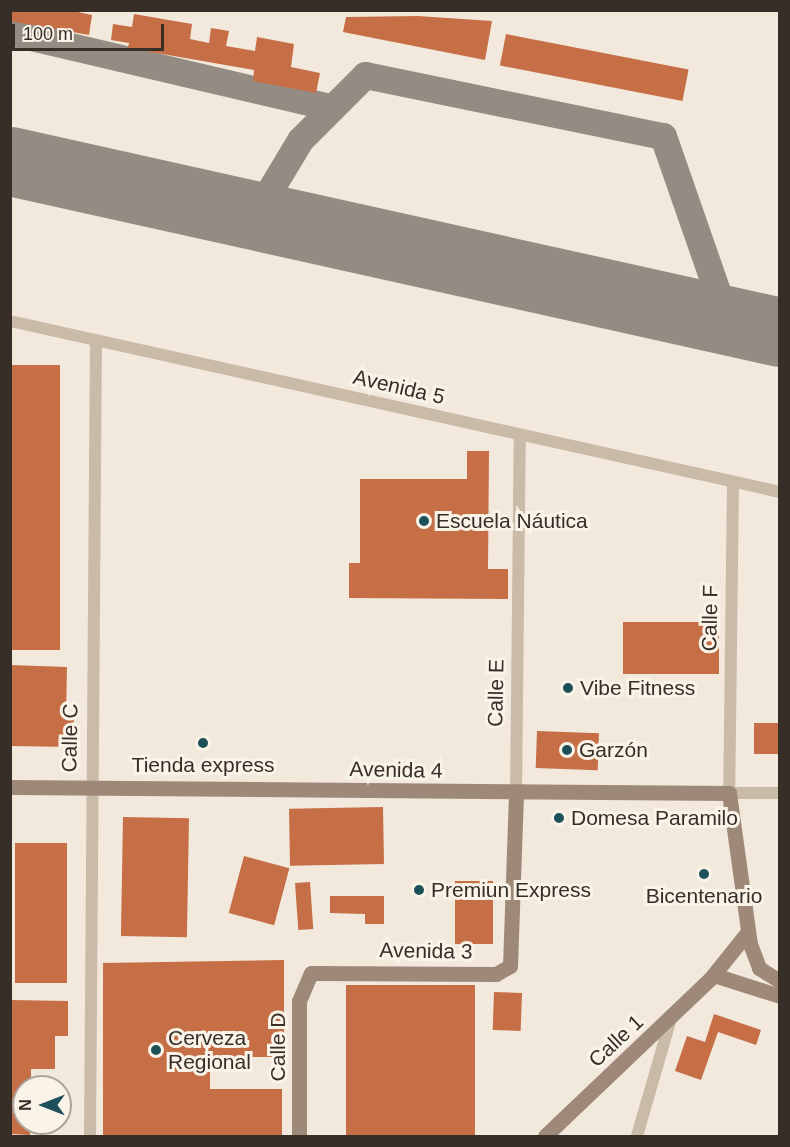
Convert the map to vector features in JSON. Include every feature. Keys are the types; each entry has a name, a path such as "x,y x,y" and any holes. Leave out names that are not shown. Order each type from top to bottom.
{"main road":[{"name":"Avenida 4","path":"10,788 89,786 516,795 729,793"},
{"name":"Calle F","path":"729,793 747,933 759,968 780,981"},
{"name":"Calle E","path":"514,952 516,795"},
{"name":"Calle 1","path":"545,1137 714,975 747,933"},
{"name":"Avenida 3","path":"323,970 496,974 510,966 514,952"},
{"name":"Calle D","path":"298,1137 299,1001 304,980 323,970"},
{"path":"714,975 780,996"}],"street":[{"name":"Avenida 5","path":"10,321 780,492"},
{"name":"Calle C","path":"90,1137 89,786 96,340"},
{"name":"Calle E","path":"516,795 520,435"},
{"name":"Calle F","path":"729,793 733,482"},
{"name":"Avenida 4","path":"729,793 780,793"},
{"path":"637,1137 671,1018"}],"building":[{"path":"10,10 69,10 92,15 89,35 10,21"},
{"path":"134,14 192,24 190,39 209,43 211,28 229,31 226,46 255,51 257,37 294,44 291,67 320,73 316,93 253,81 254,70 128,48 129,43 111,40 113,24 132,27"},
{"path":"418,16 492,21 485,60 343,32 346,17"},
{"path":"506,34 689,69 682,101 500,65"},
{"path":"10,365 60,365 60,650 10,650"},
{"name":"Escuela Náutica","path":"467,451 489,451 488,569 508,569 508,599 349,598 349,563 360,563 360,479 467,479"},
{"path":"623,622 719,622 719,674 623,674"},
{"path":"10,665 67,667 66,719 74,719 73,747 10,746"},
{"path":"754,723 780,723 780,754 754,754"},
{"name":"Garzón","path":"537,731 599,733 598,770 536,768"},
{"path":"383,807 384,864 290,866 289,809"},
{"path":"123,817 189,818 187,937 121,936"},
{"path":"15,843 67,843 67,983 15,983"},
{"path":"244,856 289,868 274,925 229,913"},
{"path":"455,881 493,881 493,944 455,944"},
{"path":"310,882 313,929 298,930 295,883"},
{"path":"330,896 384,896 384,924 365,924 365,914 330,913"},
{"name":"Cerveza Regional","path":"284,960 284,1057 210,1057 210,1089 282,1089 282,1137 103,1137 103,963"},
{"path":"346,985 475,985 475,1136 346,1136"},
{"path":"494,992 522,993 521,1031 493,1030"},
{"path":"10,1000 68,1001 68,1036 55,1036 55,1069 31,1069 31,1075 12,1075 12,1134 10,1134"},
{"path":"714,1014 761,1030 756,1045 718,1032 701,1080 675,1071 687,1036 705,1042"}],"taxiway":[{"path":"10,32 331,107"},
{"path":"255,215 300,140 365,75 663,136 727,320"}],"runway":[{"path":"10,161 780,332"}],"place":[{"name":"Escuela Náutica","path":"424,521"},
{"name":"Vibe Fitness","path":"568,688"},
{"name":"Tienda express","path":"203,743"},
{"name":"Garzón","path":"567,750"},
{"name":"Domesa Paramilo","path":"559,818"},
{"name":"Bicentenario","path":"704,874"},
{"name":"Premiun Express","path":"419,890"},
{"name":"Cerveza Regional","path":"156,1050"}]}
